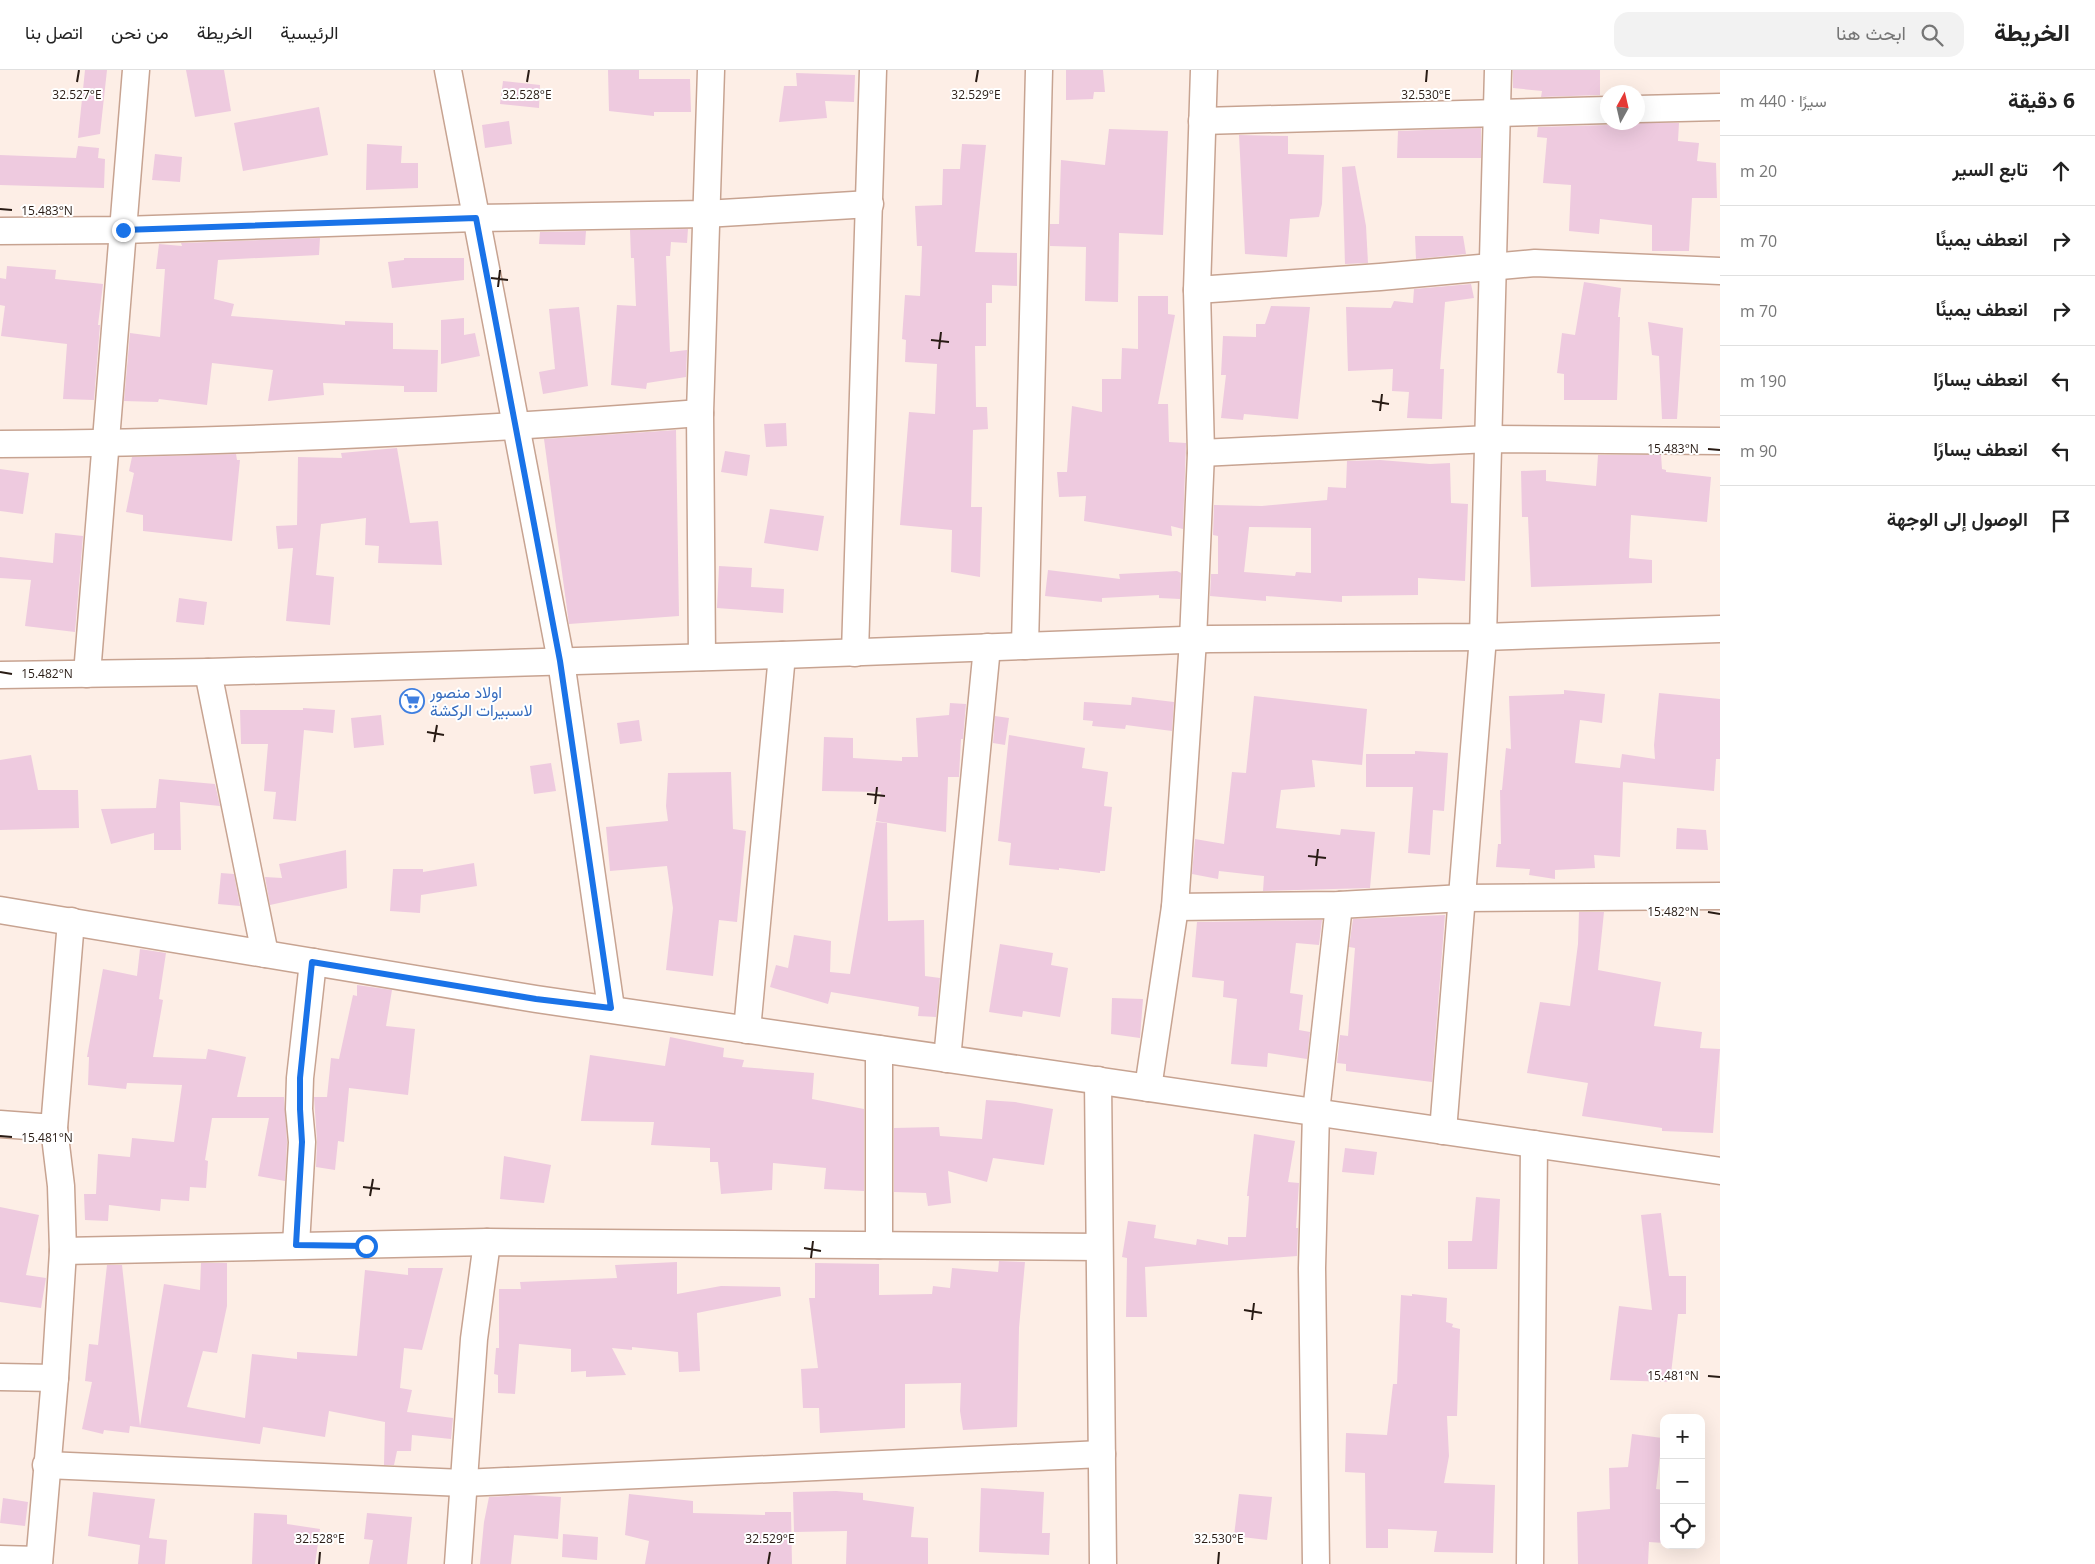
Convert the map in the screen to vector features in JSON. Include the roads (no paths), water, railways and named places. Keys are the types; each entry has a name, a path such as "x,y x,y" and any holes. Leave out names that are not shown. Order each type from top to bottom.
{"street":[{"path":"87,674 136,70"},
{"path":"448,70 518,427 560,661 611,1008"},
{"path":"702,657 700,413 711,70"},
{"path":"855,653 873,70"},
{"path":"1025,646 1040,70"},
{"path":"1148,1088 1175,907 1193,640 1201,453 1197,290 1204,70"},
{"path":"1443,1131 1483,637 1498,70"},
{"path":"1645,109 1720,107"},
{"path":"1202,121 1600,110"},
{"path":"0,231 123,230 476,218 705,214 870,204"},
{"path":"1197,290 1380,277 1494,265 1535,263 1720,271"},
{"path":"0,444 106,444 518,427 700,413"},
{"path":"1201,453 1489,439 1720,440"},
{"path":"0,676 782,656 1193,640 1483,637 1720,629"},
{"path":"947,1059 987,647"},
{"path":"747,1030 782,656"},
{"path":"208,672 266,954"},
{"path":"1175,907 1339,905 1463,898 1720,896"},
{"path":"1316,1564 1312,1268 1316,1112 1339,905"},
{"path":"0,910 536,999 611,1008 747,1030 1720,1171"},
{"path":"0,1558 39,1562 55,1378 63,1251 61,1186 54,1128 71,921"},
{"path":"296,1245 302,1142 300,1078 312,962"},
{"path":"879,1049 879,1245"},
{"path":"1098,1080 1103,1564"},
{"path":"0,1124 54,1128"},
{"path":"1530,1564 1534,1144"},
{"path":"63,1251 486,1242 1100,1246"},
{"path":"458,1564 474,1339 486,1242"},
{"path":"0,1376 55,1378"},
{"path":"46,1465 464,1483 1102,1454"}],"place":[{"name":"اولاد منصور لاسبيرات الركشة","path":"412,701"}]}
